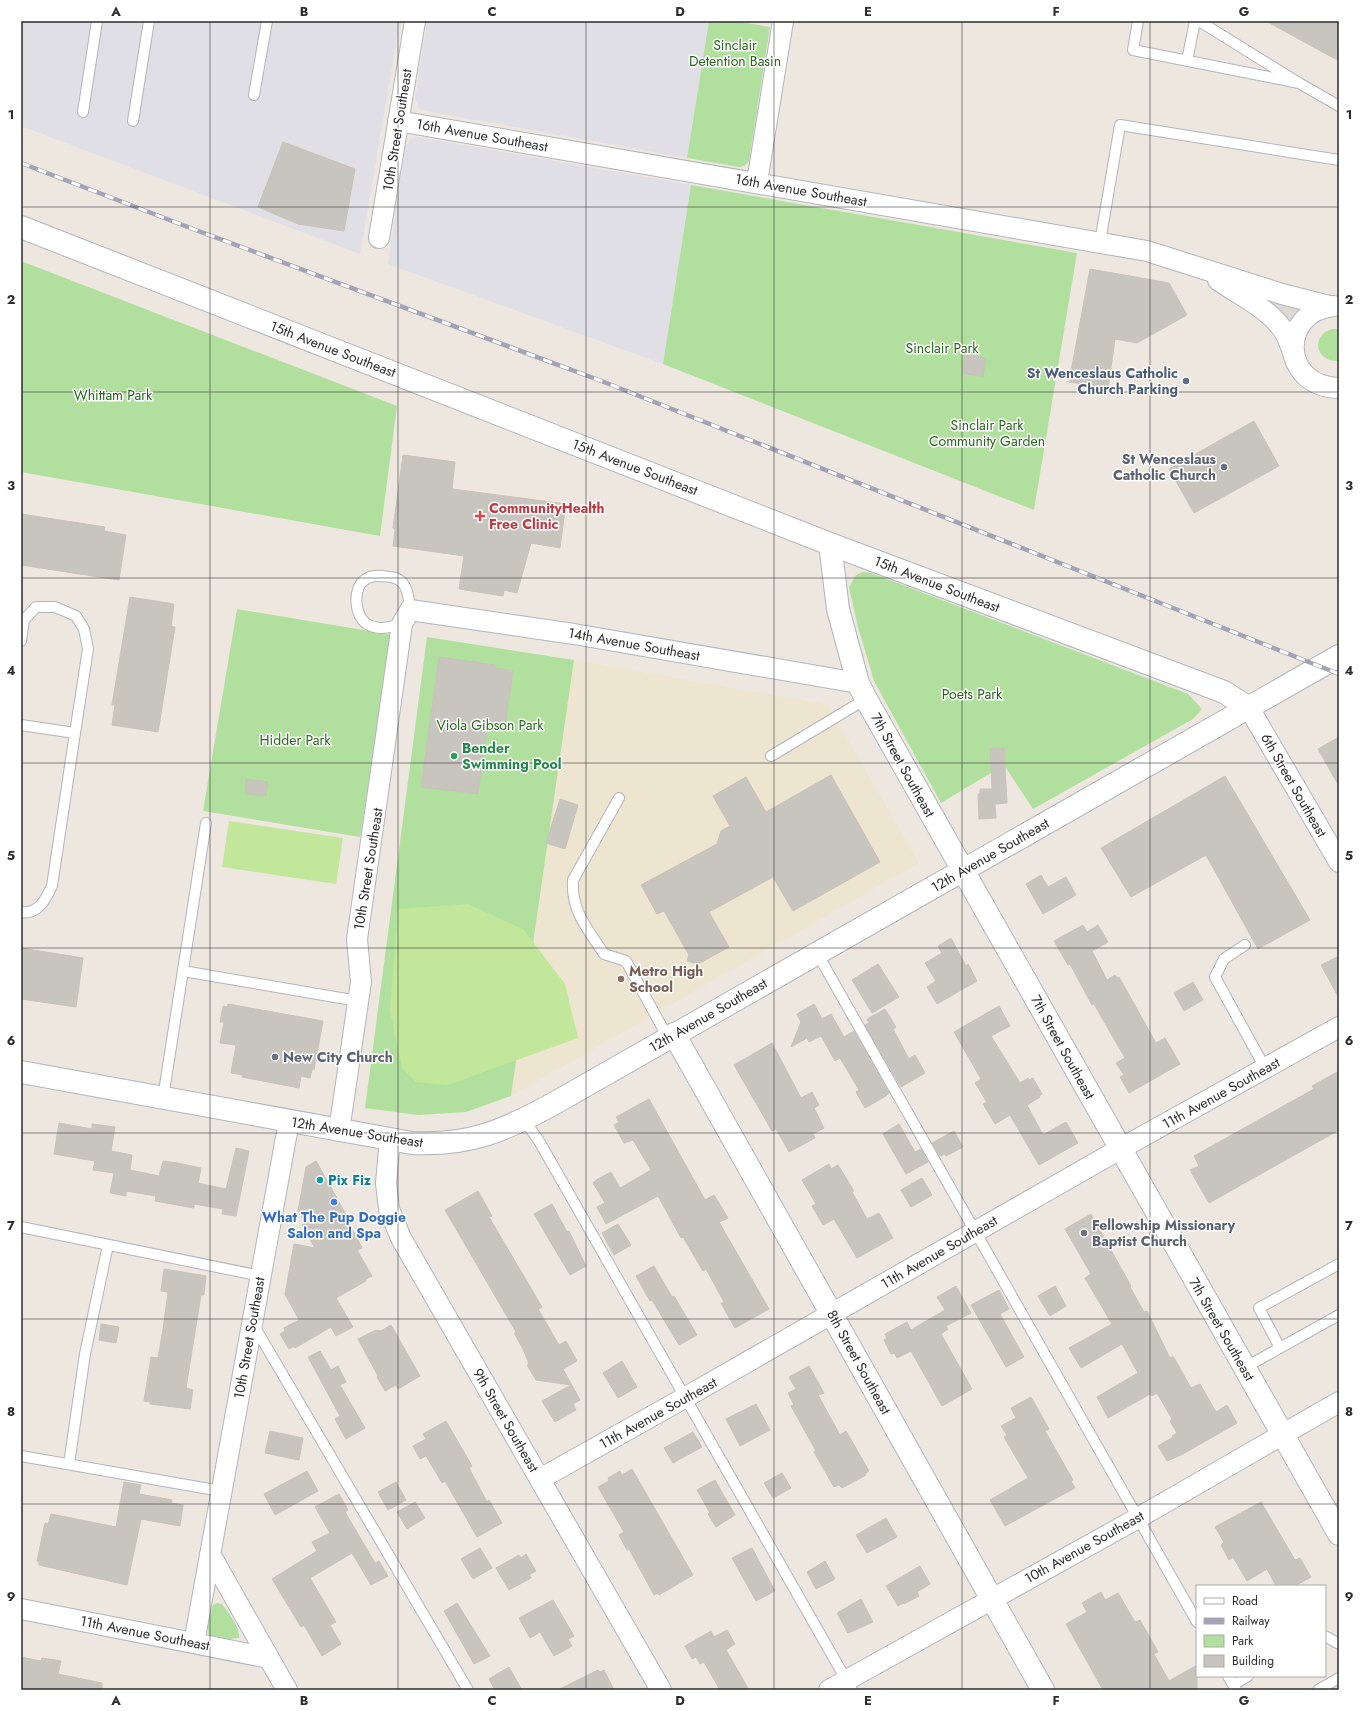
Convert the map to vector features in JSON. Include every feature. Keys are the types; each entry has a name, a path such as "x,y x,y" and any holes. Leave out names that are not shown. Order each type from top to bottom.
{"main road":[{"name":"15th Avenue Southeast","path":"21,227 830,544 1224,692 1249,708"},
{"name":"7th Street Southeast","path":"830,544 838,609 862,691 1339,1534"},
{"name":"12th Avenue Southeast","path":"21,1072 339,1131 390,1139 436,1144 457,1142 480,1137 524,1120 1339,656"},
{"name":"8th Street Southeast","path":"671,1036 832,1314 1043,1690"}],"street":[{"name":"10th Street Southeast","path":"378,238 415,21"},
{"path":"757,182 783,21"},
{"name":"16th Avenue Southeast","path":"398,121 757,182 1147,251 1282,294 1336,306"},
{"name":"16th Avenue Southeast","path":"1202,268 1260,308 1277,322 1286,334 1296,362 1304,374 1315,383 1335,390"},
{"path":"1296,362 1294,349 1296,335 1302,322 1312,313 1336,306"},
{"name":"10th Street Southeast","path":"339,1131 361,982 357,939 406,617"},
{"name":"14th Avenue Southeast","path":"406,617 574,634 862,691"},
{"name":"6th Street Southeast","path":"1249,708 1339,862"},
{"name":"11th Avenue Southeast","path":"540,1479 1339,1026"},
{"name":"10th Street Southeast","path":"194,1643 289,1121"},
{"name":"9th Street Southeast","path":"390,1139 386,1183 389,1209 401,1238 661,1690"},
{"name":"10th Avenue Southeast","path":"829,1690 849,1685 992,1599 1138,1518 1339,1402"},
{"path":"210,1554 287,1690"},
{"name":"11th Avenue Southeast","path":"21,1609 269,1658"}],"lane":[{"path":"83,112 97,21"},
{"path":"132,121 149,21"},
{"path":"254,95 267,21"},
{"path":"1138,21 1133,50 1299,83"},
{"path":"1187,60 1195,21"},
{"path":"1199,21 1339,106"},
{"path":"1100,242 1120,125 1339,160"},
{"path":"376,575 393,577 402,582 409,594 406,617 389,628 377,628 366,624 358,612 356,599 359,586 365,579 376,575"},
{"path":"21,641 24,620 36,607 55,607 76,616 84,629 88,649 52,886 44,903 27,913 21,912"},
{"path":"771,756 862,691"},
{"path":"21,725 75,733"},
{"path":"619,798 573,880 572,895 576,911 604,954 626,961 671,1036"},
{"path":"163,1098 206,823"},
{"path":"1245,946 1224,959 1215,977 1265,1068"},
{"path":"817,953 1196,1620"},
{"path":"183,971 358,1001"},
{"path":"524,1120 539,1141 849,1685"},
{"path":"21,1227 260,1276"},
{"path":"69,1464 85,1354 108,1245"},
{"path":"1280,1348 1259,1308 1339,1264"},
{"path":"1244,1368 1339,1315"},
{"path":"252,1322 468,1690"},
{"path":"21,1456 221,1491"},
{"path":"1326,1637 1339,1644"},
{"path":"1232,1684 1246,1677"},
{"path":"1318,1690 1339,1678"}],"shaded area":[{"path":"21,21 400,21 360,254 21,126"},
{"path":"427,21 709,21 687,158 420,110 415,99"},
{"path":"418,137 691,185 663,364 388,264 405,147 411,139"},
{"path":"1259,295 1297,307 1298,311 1291,321 1288,322"},
{"name":"Metro High School","path":"574,660 828,705 919,863 511,1096"}],"green space":[{"name":"Sinclair Detention Basin","path":"709,21 735,21 770,27 749,161 744,166 739,167 687,158"},
{"name":"Sinclair Park","path":"691,185 1077,253 1034,510 663,364"},
{"name":"Whittam Park","path":"21,261 397,406 380,536 21,472"},
{"path":"1332,329 1339,329 1339,361 1330,360 1324,357 1318,347 1321,337 1325,332"},
{"name":"Poets Park","path":"863,572 871,573 1188,694 1202,709 1193,719 1033,809 1004,765 941,803 874,681 858,627 849,587 856,575"},
{"name":"Hidder Park","path":"237,609 393,635 360,837 203,811"},
{"name":"Viola Gibson Park","path":"427,637 574,660 511,1096 466,1112 418,1115 365,1108"},
{"path":"229,821 343,838 336,884 222,867"},
{"path":"468,904 524,930 565,984 578,1038 448,1085 416,1082 402,1068 390,1011 398,909"},
{"path":"217,1603 222,1604 233,1620 238,1629 239,1638 228,1639 209,1635 208,1624 210,1616 213,1605"}],"building":[{"path":"1266,21 1339,21 1339,61"},
{"path":"283,142 355,169 344,231 298,224 258,207"},
{"path":"1090,269 1169,283 1187,315 1137,343 1115,339 1108,388 1069,382"},
{"path":"965,354 986,358 983,377 962,373"},
{"name":"St Wenceslaus Catholic Church","path":"1254,421 1279,466 1194,513 1169,469"},
{"name":"CommunityHealth Free Clinic","path":"403,455 455,462 452,489 566,504 560,548 531,543 517,593 504,590 503,596 459,589 464,556 393,546 395,529 393,528"},
{"path":"21,514 105,527 104,531 126,535 119,580 21,565"},
{"path":"130,597 174,604 171,626 175,627 158,732 112,725 115,705 112,705"},
{"name":"Bender Swimming Pool","path":"439,657 495,665 495,668 513,671 505,725 488,723 478,794 421,787"},
{"path":"1339,737 1339,786 1318,749"},
{"path":"990,748 1004,748 1007,803 995,804 996,818 979,819 978,794 980,794 980,789 992,789"},
{"path":"831,775 880,862 793,911 773,877 709,912 729,947 698,964 687,961 689,955 664,911 657,914 641,885 717,844 721,831 730,826 713,796 746,777 766,812"},
{"path":"1225,776 1310,920 1258,949 1206,855 1131,897 1101,848"},
{"path":"246,779 268,782 266,796 245,794"},
{"path":"560,799 578,805 565,849 546,843"},
{"path":"1041,875 1048,887 1066,877 1076,895 1043,914 1026,884"},
{"path":"1083,925 1087,932 1098,925 1108,942 1092,951 1107,980 1115,975 1117,978 1119,977 1156,1043 1165,1038 1180,1064 1129,1093 1120,1077 1124,1075 1116,1063 1125,1058 1094,1004 1092,1005 1070,964 1068,965 1054,941"},
{"path":"951,938 966,966 968,964 977,981 937,1004 927,987 936,981 925,963 942,953 938,946"},
{"path":"21,948 83,958 76,1007 21,999"},
{"path":"1339,956 1339,998 1321,965"},
{"path":"878,964 899,997 872,1013 852,980"},
{"path":"1193,982 1203,1000 1184,1011 1174,993"},
{"name":"New City Church","path":"228,1004 323,1021 314,1070 312,1069 310,1078 301,1076 299,1088 242,1077 243,1075 231,1073 236,1045 220,1043 224,1022 220,1022 223,1006 227,1007"},
{"path":"814,1004 822,1019 831,1014 844,1037 854,1031 889,1093 886,1096 865,1108 856,1092 859,1090 840,1058 835,1061 821,1036 809,1042 807,1038 791,1047 801,1022 797,1014"},
{"path":"999,1006 1010,1026 991,1036 1020,1083 1028,1078 1029,1080 1033,1078 1042,1094 1039,1096 1040,1097 1027,1105 1043,1135 1066,1122 1078,1143 1039,1165 1010,1115 995,1124 983,1104 987,1102 975,1083 981,1079 954,1032"},
{"path":"885,1009 896,1027 893,1029 909,1059 915,1055 925,1073 901,1087 865,1025 869,1023 867,1019"},
{"path":"772,1043 801,1098 812,1092 819,1105 814,1108 824,1128 813,1134 815,1138 789,1152 776,1129 772,1131 734,1065"},
{"path":"1339,1071 1339,1130 1209,1203 1190,1170 1199,1166 1194,1156 1314,1089 1312,1086"},
{"path":"649,1099 705,1200 714,1195 728,1218 719,1222 769,1309 735,1328 721,1303 724,1302 706,1269 703,1271 683,1237 681,1238 658,1196 606,1224 597,1207 605,1203 593,1183 596,1180 611,1172 620,1188 651,1170 633,1140 624,1143 614,1125 619,1122 616,1117"},
{"path":"59,1123 92,1129 92,1124 115,1127 111,1151 132,1155 130,1170 159,1176 163,1161 177,1163 201,1168 198,1183 226,1189 236,1148 249,1151 236,1216 222,1214 223,1209 194,1204 194,1208 155,1201 156,1196 126,1191 126,1196 110,1193 114,1173 93,1170 95,1161 54,1154"},
{"path":"899,1124 915,1152 921,1149 928,1162 906,1174 883,1134"},
{"path":"954,1131 963,1147 946,1156 945,1154 940,1156 932,1143"},
{"path":"316,1161 348,1218 347,1219 362,1248 357,1250 372,1276 336,1298 353,1327 336,1336 331,1327 295,1348 294,1346 289,1349 280,1334 285,1331 284,1328 299,1320 285,1294 294,1244 315,1248 302,1225 305,1223 298,1211 306,1167"},
{"path":"829,1164 831,1169 838,1165 854,1191 852,1192 867,1219 879,1213 893,1238 857,1258 834,1219 823,1225 812,1206 816,1204 802,1180"},
{"path":"922,1178 932,1195 911,1207 901,1190"},
{"path":"478,1191 492,1216 489,1217 542,1307 538,1309 559,1345 566,1341 577,1361 563,1369 580,1400 573,1404 576,1410 555,1422 542,1401 571,1385 536,1380 527,1365 529,1364 523,1349 514,1333 516,1332 445,1210"},
{"path":"552,1204 567,1232 569,1231 586,1266 570,1275 534,1214"},
{"path":"1091,1214 1144,1312 1147,1311 1170,1358 1173,1356 1191,1388 1200,1384 1216,1412 1227,1405 1237,1423 1183,1454 1167,1461 1158,1446 1177,1433 1170,1421 1172,1419 1157,1393 1152,1396 1150,1394 1108,1418 1097,1397 1138,1373 1122,1344 1081,1368 1069,1348 1112,1324 1085,1278 1091,1274 1065,1229"},
{"path":"618,1224 631,1245 614,1255 602,1233"},
{"path":"654,1266 697,1335 679,1345 652,1300 650,1301 636,1276"},
{"path":"164,1269 206,1276 204,1295 201,1295 186,1388 193,1390 190,1409 150,1404 150,1402 144,1401 151,1357 158,1358 163,1329 168,1292 161,1291"},
{"path":"956,1286 971,1313 946,1326 948,1329 941,1334 972,1389 942,1406 911,1351 897,1358 894,1353 891,1354 884,1340 887,1338 885,1334 907,1322 911,1330 945,1310 937,1297"},
{"path":"1055,1286 1066,1306 1050,1316 1038,1296"},
{"path":"999,1290 1009,1309 1000,1314 1024,1357 1006,1367 971,1305"},
{"path":"101,1324 119,1327 116,1343 99,1340"},
{"path":"391,1325 420,1376 398,1389 396,1385 385,1391 358,1339 376,1330 381,1331"},
{"path":"320,1351 331,1370 338,1366 346,1382 340,1385 365,1428 346,1439 335,1419 340,1416 308,1357"},
{"path":"622,1361 637,1387 618,1398 603,1373"},
{"path":"809,1366 824,1393 818,1395 840,1435 846,1431 869,1471 865,1474 866,1475 842,1488 839,1485 834,1487 814,1452 816,1451 791,1406 794,1405 788,1393 796,1389 789,1377"},
{"path":"1031,1397 1049,1429 1045,1431 1073,1480 1071,1481 1075,1488 1005,1526 990,1500 1028,1478 1004,1437 1007,1435 1001,1426 1016,1418 1011,1408"},
{"path":"756,1404 770,1430 740,1446 726,1419"},
{"path":"446,1421 472,1466 469,1468 487,1502 489,1500 502,1523 477,1537 445,1481 442,1483 426,1456 420,1459 413,1446 426,1439 423,1434"},
{"path":"270,1431 303,1438 299,1460 265,1453"},
{"path":"693,1432 702,1447 673,1463 664,1448"},
{"path":"632,1469 693,1575 659,1595 658,1593 654,1595 629,1549 627,1550 619,1535 624,1532 598,1487 609,1481 608,1478 620,1471 622,1475"},
{"path":"307,1471 318,1491 275,1515 264,1494"},
{"path":"782,1473 791,1488 773,1498 764,1483"},
{"path":"715,1480 735,1515 716,1527 697,1490"},
{"path":"124,1482 141,1485 139,1494 172,1500 171,1503 183,1505 180,1526 141,1519 127,1585 39,1565 39,1561 37,1561 45,1523 48,1524 51,1514 116,1527"},
{"path":"396,1482 406,1500 388,1510 378,1492"},
{"path":"339,1494 348,1510 345,1512 375,1563 379,1561 388,1576 371,1585 352,1553 310,1578 336,1622 330,1625 341,1644 322,1656 304,1625 301,1627 272,1579 317,1551 312,1542 330,1533 315,1507"},
{"path":"415,1502 425,1518 407,1529 397,1512"},
{"path":"1261,1502 1295,1560 1300,1558 1311,1577 1297,1585 1275,1585 1267,1569 1247,1581 1233,1557 1229,1560 1221,1545 1224,1542 1215,1527"},
{"path":"886,1518 897,1537 867,1553 856,1535"},
{"path":"480,1548 492,1568 473,1579 461,1559"},
{"path":"752,1548 775,1591 756,1601 732,1558"},
{"path":"526,1554 536,1571 529,1575 531,1578 509,1590 496,1568 519,1555 521,1558"},
{"path":"825,1561 835,1579 816,1589 807,1572"},
{"path":"920,1566 930,1584 917,1592 919,1596 898,1606 886,1586"},
{"path":"1101,1592 1105,1600 1118,1593 1135,1622 1140,1620 1158,1652 1154,1654 1169,1681 1196,1666 1197,1690 1103,1690 1066,1624 1087,1612 1082,1603"},
{"path":"861,1599 873,1622 848,1633 837,1613"},
{"path":"553,1600 574,1636 568,1639 572,1646 554,1656 540,1632 530,1638 519,1618"},
{"path":"457,1603 490,1656 474,1664 444,1611"},
{"path":"727,1630 735,1644 726,1650 749,1690 720,1690 704,1662 700,1664 696,1657 692,1659 685,1646 711,1631 714,1637"},
{"path":"21,1657 41,1661 42,1658 61,1661 58,1674 102,1683 102,1690 21,1690"},
{"path":"509,1667 522,1690 495,1690 489,1679"},
{"path":"598,1670 600,1672 604,1670 614,1690 558,1690"}],"railway":[{"path":"21,163 193,229 604,382 1339,674"}],"place":[{"name":"St Wenceslaus Catholic Church Parking","path":"1186,381"},
{"name":"St Wenceslaus Catholic Church","path":"1224,467"},
{"name":"CommunityHealth Free Clinic","path":"480,516"},
{"name":"Bender Swimming Pool","path":"454,756"},
{"name":"Metro High School","path":"621,979"},
{"name":"New City Church","path":"275,1057"},
{"name":"Pix Fiz","path":"320,1180"},
{"name":"What The Pup Doggie Salon and Spa","path":"334,1202"},
{"name":"Fellowship Missionary Baptist Church","path":"1084,1233"}],"park label":[{"name":"Sinclair Park Community Garden","path":"987,434"}]}
